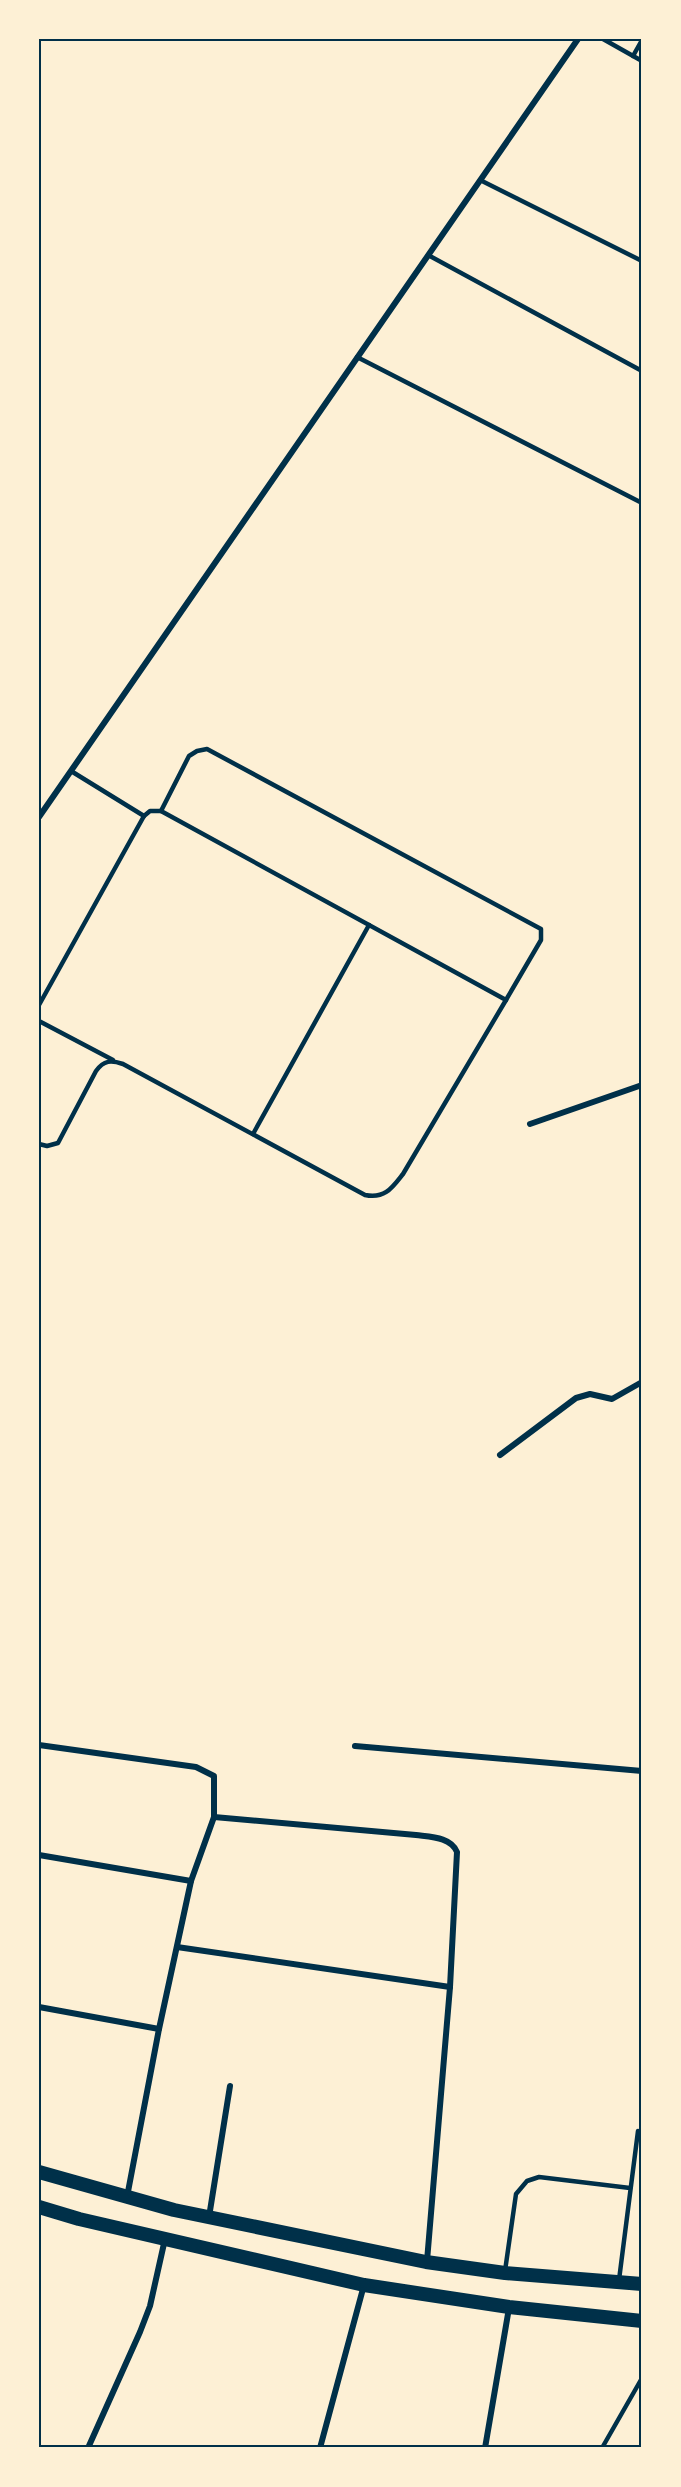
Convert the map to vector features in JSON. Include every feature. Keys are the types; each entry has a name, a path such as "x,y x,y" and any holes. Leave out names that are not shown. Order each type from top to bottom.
{"main road":[{"path":"39,2172 127,2198 426,2262 505,2273 642,2284"},
{"path":"39,2207 79,2220 364,2285 509,2307 642,2321"}],"street":[{"path":"39,817 578,39"},
{"path":"530,1124 642,1085"},
{"path":"501,1455 576,1398 590,1394 612,1399 642,1382"},
{"path":"39,1745 196,1767 214,1776 214,1818 191,1881 159,2029 127,2198"},
{"path":"355,1746 642,1772"},
{"path":"214,1818 416,1834 448,1841 458,1852 450,1987 426,2262"},
{"path":"39,1855 191,1881"},
{"path":"177,1947 450,1987"},
{"path":"39,2007 159,2029"},
{"path":"209,2217 230,2086"},
{"path":"88,2448 150,2306 165,2239"},
{"path":"320,2448 364,2285"},
{"path":"485,2448 509,2307"}],"lane":[{"path":"603,39 642,61"},
{"path":"633,57 642,40"},
{"path":"480,180 642,261"},
{"path":"428,255 642,371"},
{"path":"357,357 642,503"},
{"path":"39,1021 365,1195 382,1196 391,1190 403,1174 542,940 541,929 207,749 189,756 161,811"},
{"path":"71,771 144,816"},
{"path":"39,1005 144,816 150,811 161,811 506,1000"},
{"path":"253,1134 369,925"},
{"path":"39,1144 48,1146 58,1143 96,1071 102,1063 112,1060"},
{"path":"619,2282 638,2131"},
{"path":"505,2273 516,2194 527,2181 539,2177 630,2188"},
{"path":"602,2448 642,2378"}]}
